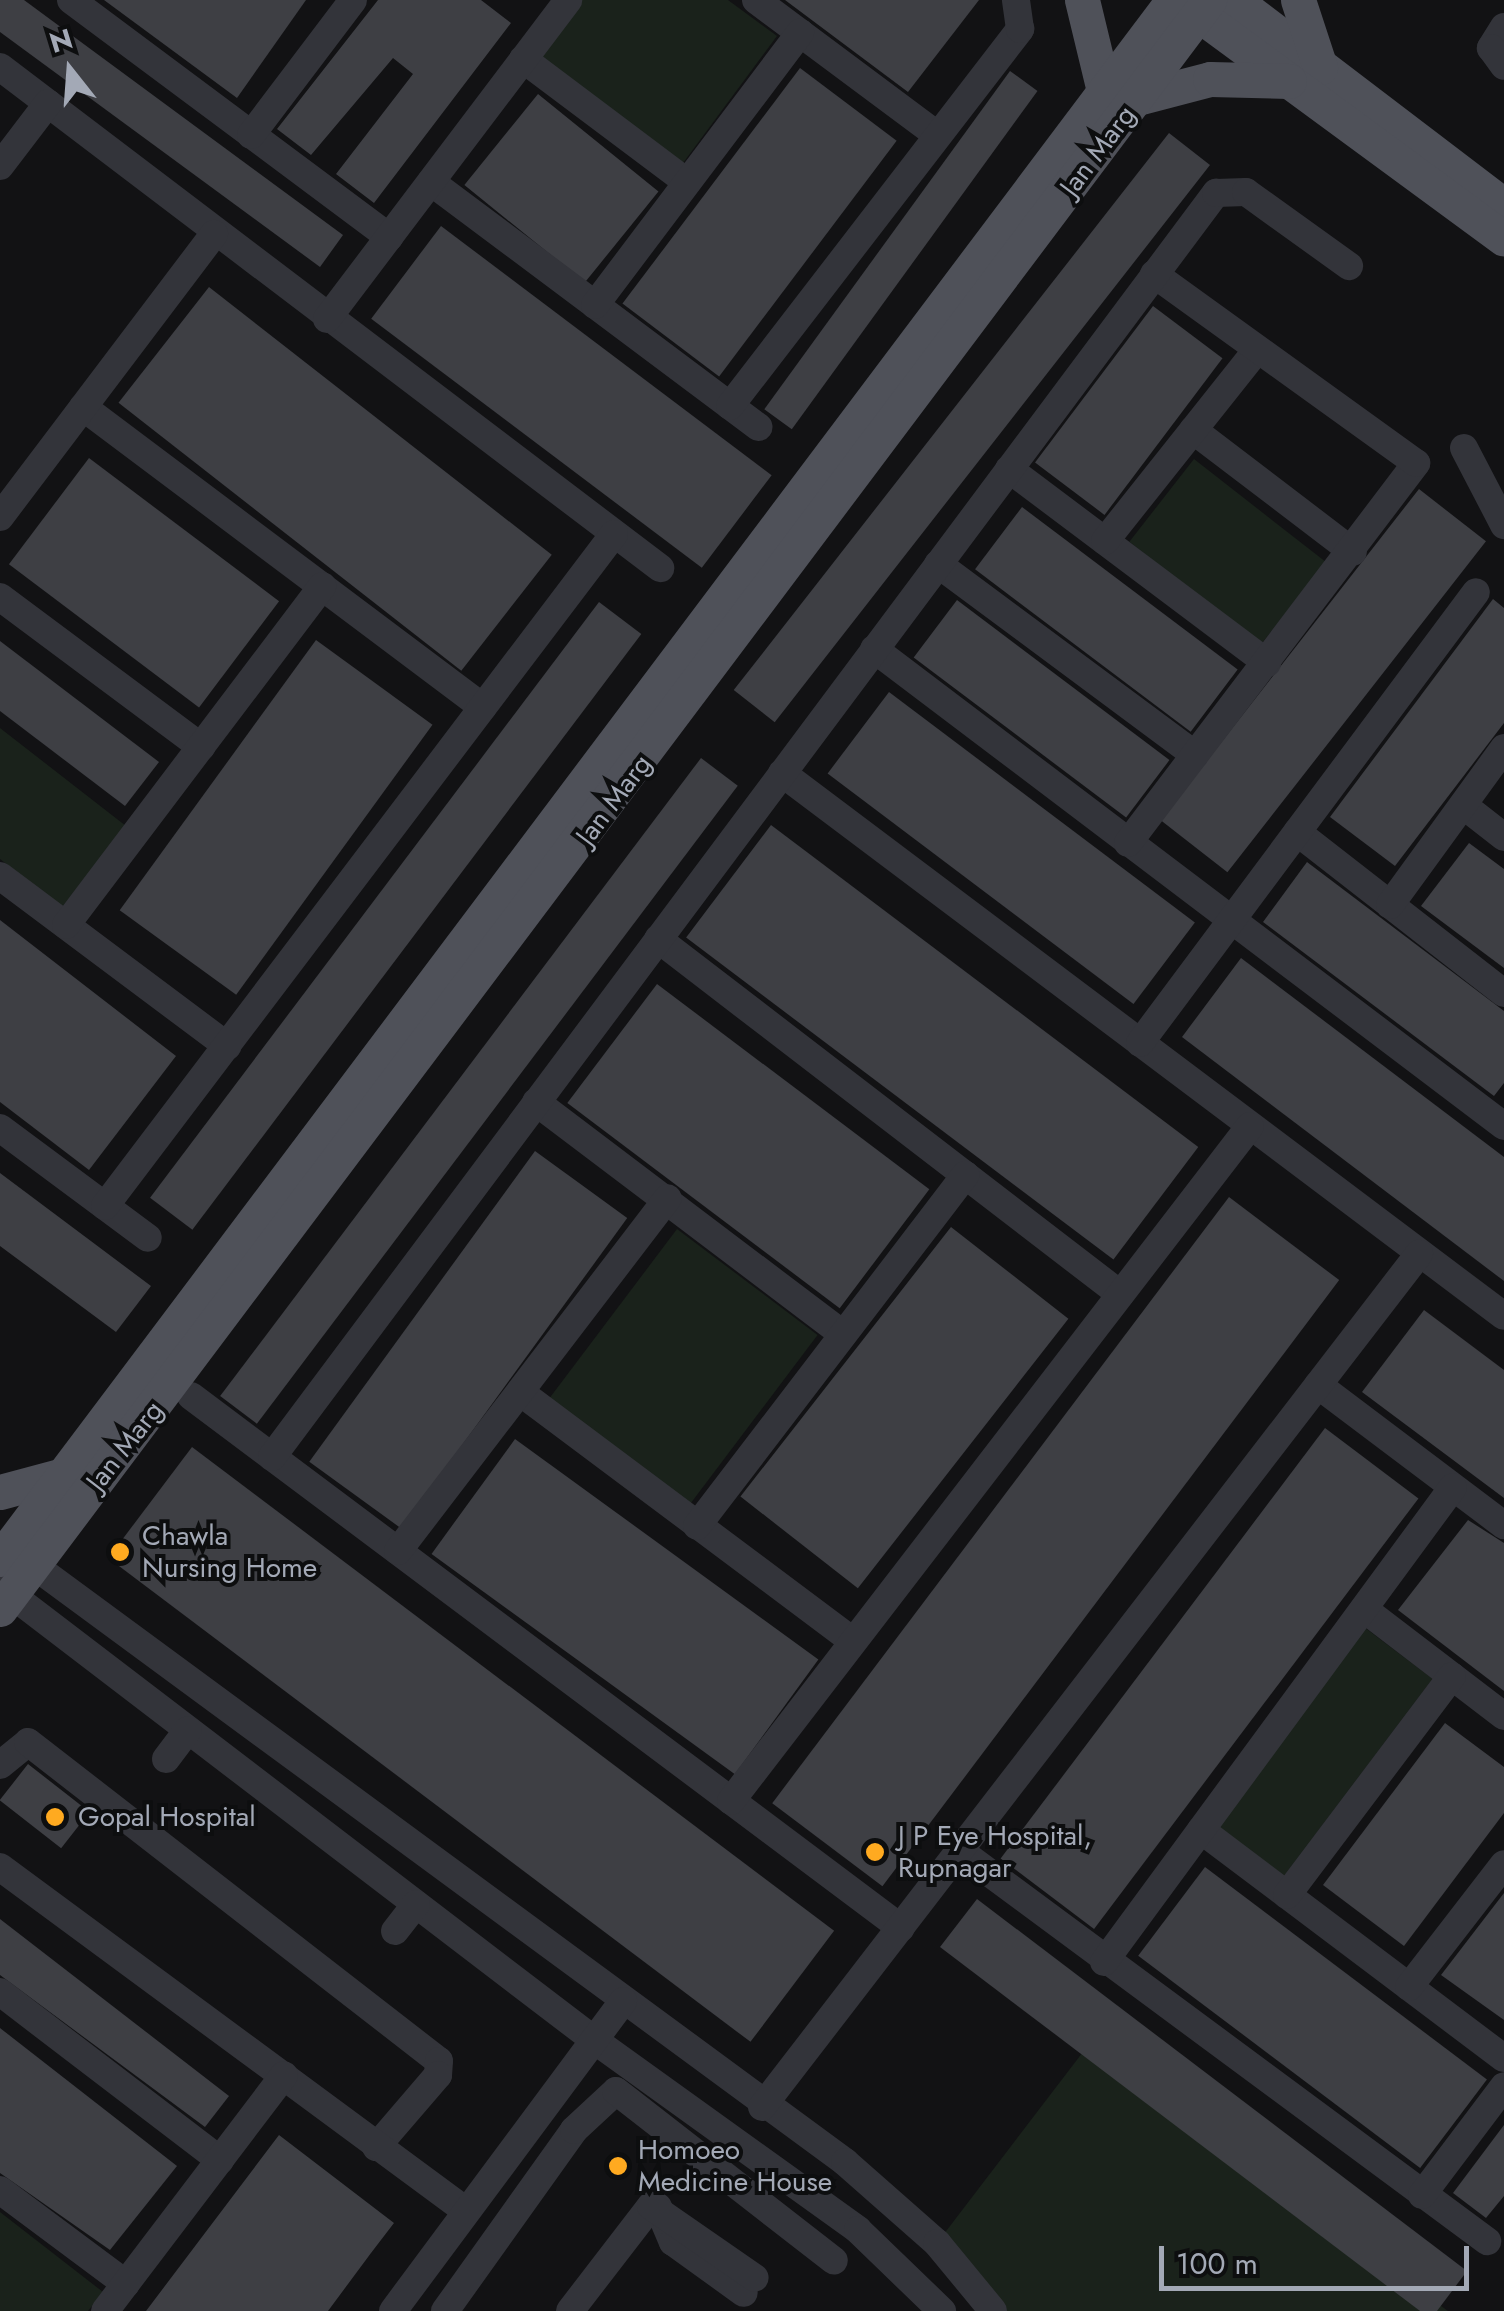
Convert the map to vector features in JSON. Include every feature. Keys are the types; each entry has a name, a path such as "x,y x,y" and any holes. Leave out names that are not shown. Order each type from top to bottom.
{"main road":[{"path":"1082,0 1121,94"},
{"path":"1234,0 1305,75 1504,240"},
{"path":"1298,0 1305,75"},
{"path":"10,1552 63,1475 1190,4 1504,206"},
{"path":"1121,94 1210,78 1305,75"},
{"name":"Jan Marg","path":"4,1596 10,1552 1121,94"},
{"path":"0,1492 63,1475"}],"street":[{"path":"72,0 389,238"},
{"path":"327,319 568,0"},
{"path":"756,0 936,134"},
{"path":"730,406 1020,29 1016,0"},
{"path":"252,134 344,3"},
{"path":"1504,28 1491,48 1504,66"},
{"path":"595,304 800,33"},
{"path":"523,60 687,182"},
{"path":"0,67 214,234 660,568"},
{"path":"0,166 48,103"},
{"path":"431,182 759,427"},
{"path":"272,1457 1216,193 1235,187 1349,266"},
{"path":"0,517 214,234"},
{"path":"1128,843 1416,463 1154,274"},
{"path":"1105,541 1256,351"},
{"path":"83,408 483,707"},
{"path":"1193,430 1352,552"},
{"path":"1464,448 1504,525"},
{"path":"1009,469 1267,663"},
{"path":"105,1206 614,534"},
{"path":"938,564 1195,755"},
{"path":"66,925 322,586"},
{"path":"1140,1043 1476,592"},
{"path":"0,597 201,747"},
{"path":"874,649 1504,1126"},
{"path":"1390,905 1504,748"},
{"path":"782,774 1504,1316"},
{"path":"1463,805 1504,836"},
{"path":"1297,832 1504,993"},
{"path":"0,876 227,1046"},
{"path":"658,939 1120,1294"},
{"path":"536,1102 843,1334"},
{"path":"731,1801 1250,1126"},
{"path":"0,1128 148,1238"},
{"path":"697,1526 965,1175"},
{"path":"398,1551 668,1198"},
{"path":"762,2107 1420,1254"},
{"path":"1318,1385 1504,1525"},
{"path":"520,1392 854,1641"},
{"path":"191,1396 900,1928"},
{"path":"1104,1962 1453,1487"},
{"path":"10,1552 623,2001 904,2214 992,2311"},
{"path":"4,1596 188,1730 594,2040 858,2230 942,2311"},
{"path":"1364,1608 1504,1716"},
{"path":"1288,1895 1452,1676"},
{"path":"166,1759 188,1730"},
{"path":"0,1765 28,1742 439,2061 438,2075 376,2147"},
{"path":"1201,1830 1504,2058"},
{"path":"960,1851 1104,1962 1487,2242"},
{"path":"1409,1987 1504,1864"},
{"path":"0,1868 466,2211"},
{"path":"395,1931 416,1904"},
{"path":"0,1992 220,2160"},
{"path":"393,2311 623,2001"},
{"path":"105,2311 284,2075"},
{"path":"1422,2195 1504,2086"},
{"path":"454,2308 574,2130 616,2092 834,2261"},
{"path":"543,2109 574,2130"},
{"path":"0,2190 126,2284"},
{"path":"573,2310 642,2210 658,2207 672,2242 750,2285"}],"shaded area":[{"path":"579,0 728,0 777,36 683,163 537,56"},
{"path":"1194,459 1326,562 1261,645 1129,542"},
{"path":"0,728 126,826 62,907 0,859"},
{"path":"677,1229 818,1335 690,1504 549,1398"},
{"path":"1364,1627 1433,1679 1284,1876 1215,1824"},
{"path":"1086,2048 1448,2311 983,2311 937,2243"},
{"path":"0,2212 103,2292 88,2311 0,2311"}],"building":[{"path":"0,0 24,0 343,235 320,267 0,32"},
{"path":"104,0 306,0 237,98"},
{"path":"378,0 481,0 511,23 374,203 336,174 413,74 393,58 311,155 277,129"},
{"path":"785,0 979,0 908,92"},
{"path":"800,68 897,141 719,376 622,304"},
{"path":"1010,71 1038,91 792,429 764,409"},
{"path":"538,94 658,192 585,282 464,185"},
{"path":"1169,133 1210,165 775,722 734,690"},
{"path":"441,226 772,475 702,568 371,319"},
{"path":"209,287 552,555 461,671 118,403"},
{"path":"1153,306 1222,358 1105,515 1035,463"},
{"path":"89,458 279,601 199,707 9,564"},
{"path":"1419,489 1486,541 1227,872 1160,820"},
{"path":"1022,507 1238,669 1191,732 975,569"},
{"path":"1493,599 1504,608 1504,723 1395,866 1330,817"},
{"path":"957,600 1169,760 1126,818 914,658"},
{"path":"599,602 641,634 192,1230 150,1198"},
{"path":"316,640 432,725 236,995 120,910"},
{"path":"0,641 159,762 125,806 0,711"},
{"path":"889,692 1195,922 1133,1004 828,773"},
{"path":"701,758 738,786 257,1424 220,1396"},
{"path":"771,825 1198,1147 1113,1260 686,938"},
{"path":"1469,843 1504,869 1504,968 1421,906"},
{"path":"1307,862 1504,1011 1504,1083 1494,1096 1263,922"},
{"path":"0,920 176,1056 89,1170 0,1102"},
{"path":"1241,958 1504,1157 1504,1281 1182,1037"},
{"path":"657,984 929,1189 840,1308 567,1103"},
{"path":"535,1151 627,1218 402,1529 309,1462"},
{"path":"0,1173 151,1286 116,1332 0,1246"},
{"path":"1229,1197 1339,1280 882,1886 772,1803"},
{"path":"951,1227 1068,1319 858,1588 740,1496"},
{"path":"1424,1310 1504,1370 1504,1498 1362,1392"},
{"path":"1325,1428 1418,1498 1094,1929 1001,1858"},
{"path":"515,1439 818,1659 735,1774 432,1554"},
{"path":"192,1447 834,1931 750,2042 108,1558"},
{"path":"1468,1520 1504,1543 1504,1691 1398,1610"},
{"path":"1445,1723 1504,1767 1504,1813 1404,1946 1323,1885"},
{"path":"28,1764 89,1812 61,1848 0,1800"},
{"path":"1205,1867 1487,2079 1420,2168 1138,1956"},
{"path":"1504,1893 1504,2020 1441,1975"},
{"path":"977,1899 1467,2271 1437,2311 1420,2311 940,1947"},
{"path":"0,1919 229,2096 205,2127 0,1975"},
{"path":"0,2028 177,2166 110,2250 0,2173"},
{"path":"1504,2125 1504,2196 1486,2218 1453,2193"},
{"path":"279,2135 394,2223 328,2311 146,2311"}],"place":[{"name":"Chawla Nursing Home","path":"120,1552"},
{"name":"Gopal Hospital","path":"55,1817"},
{"name":"J P Eye Hospital, Rupnagar","path":"875,1852"},
{"name":"Homoeo Medicine House","path":"618,2166"}]}
